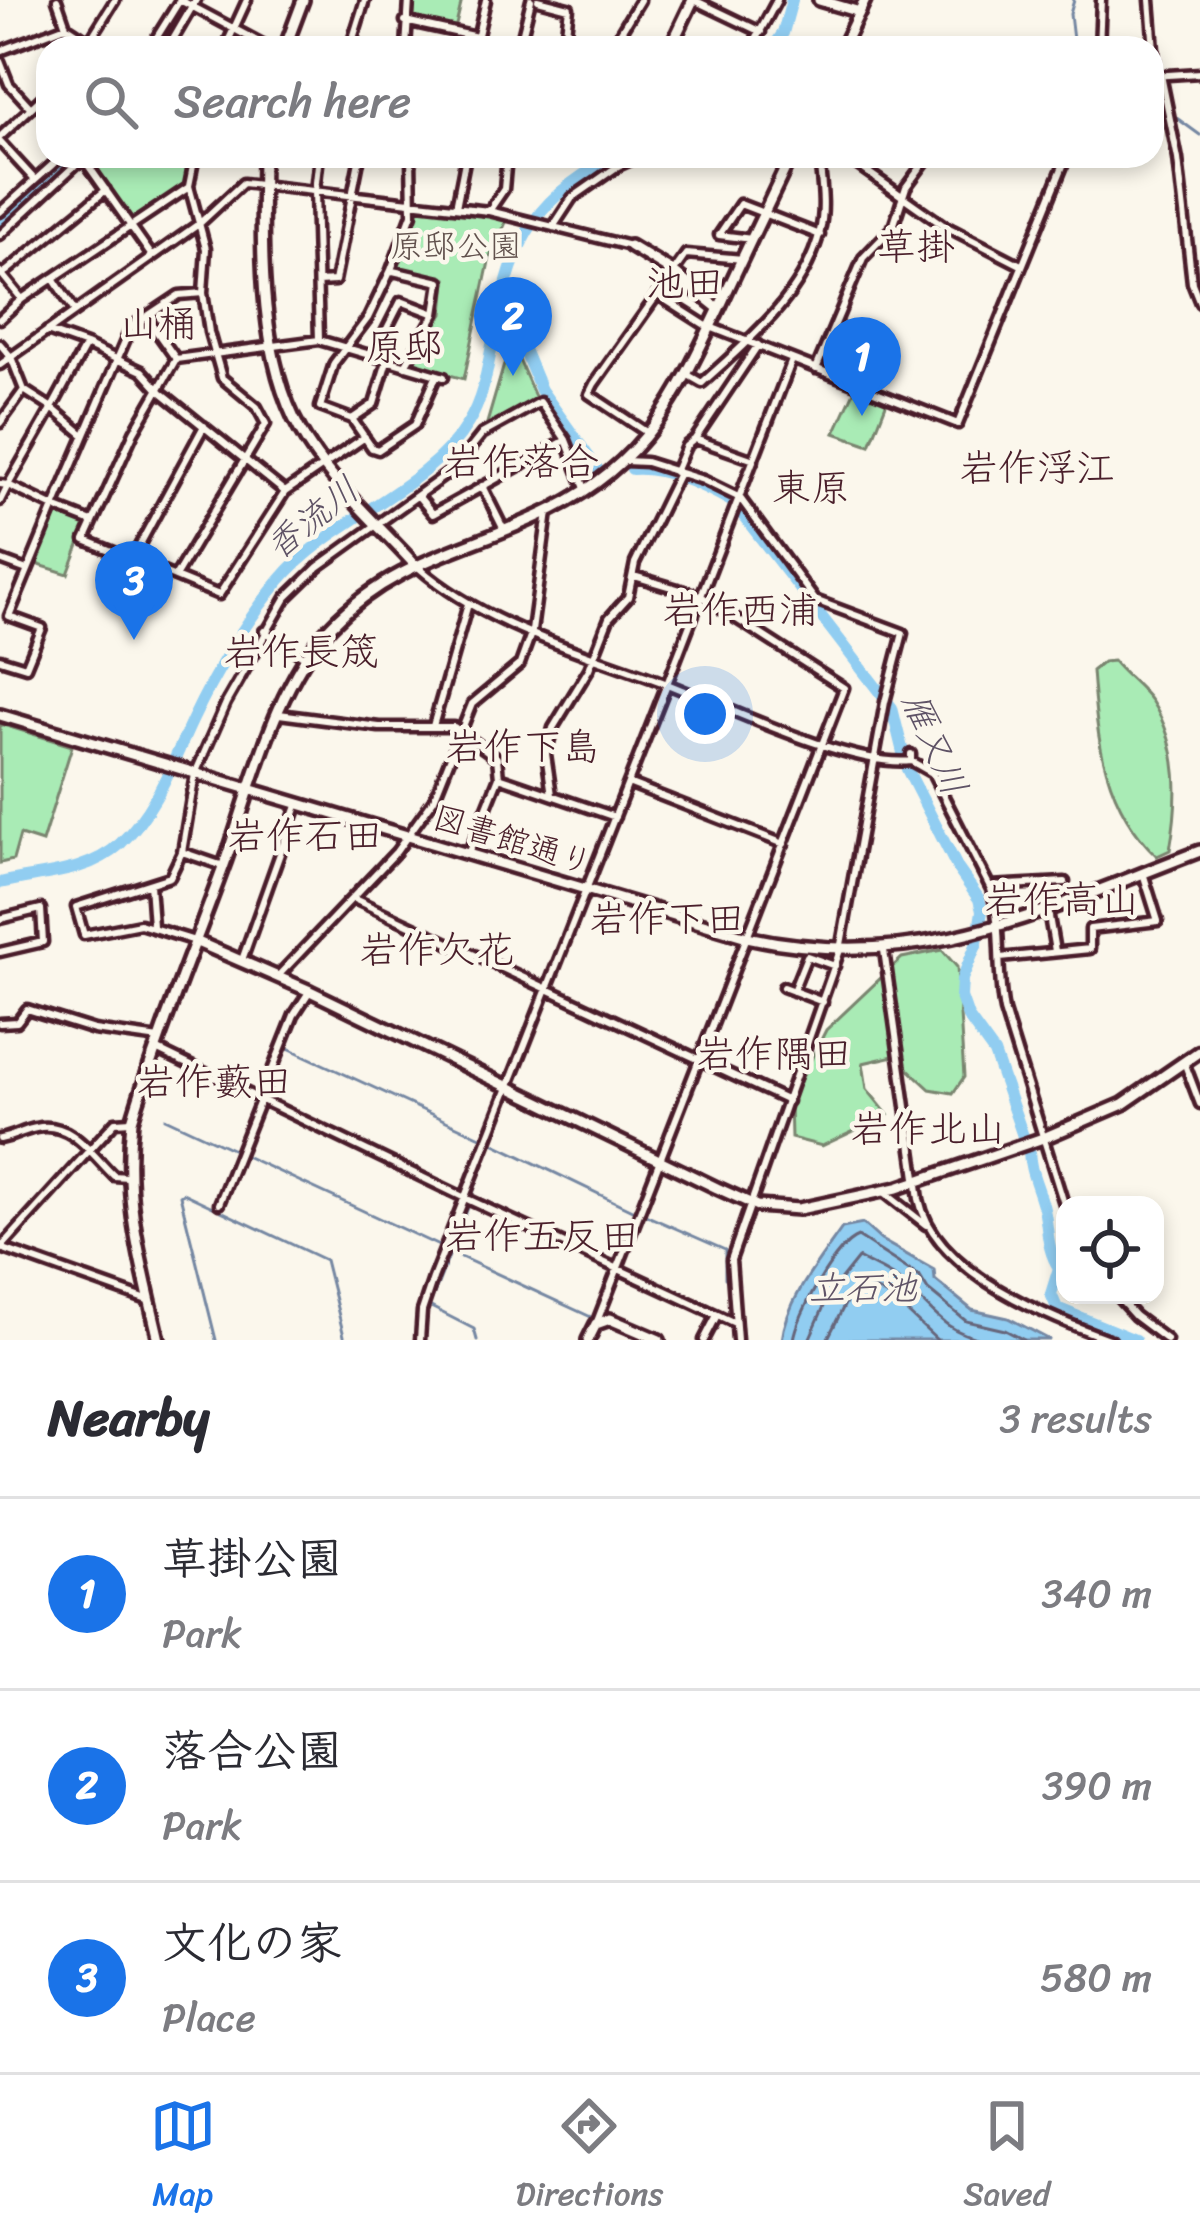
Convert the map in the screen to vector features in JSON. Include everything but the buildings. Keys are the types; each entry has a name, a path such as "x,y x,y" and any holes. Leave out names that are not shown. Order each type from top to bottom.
{"street":[{"path":"57,0 66,26 78,36"},
{"path":"92,36 115,0"},
{"path":"157,36 180,0 194,3 247,36"},
{"path":"232,36 247,0"},
{"path":"290,36 303,0"},
{"path":"354,36 365,0"},
{"path":"406,36 409,0"},
{"path":"477,36 486,0"},
{"path":"523,36 535,0 570,4 566,36"},
{"path":"676,36 694,0 761,32"},
{"path":"758,36 777,0"},
{"path":"819,0 860,12"},
{"path":"848,36 865,0"},
{"path":"1100,36 1101,0"},
{"path":"1150,0 1153,36"},
{"path":"618,36 636,1"},
{"path":"175,36 194,3"},
{"path":"405,22 472,36"},
{"path":"40,36 66,26"},
{"path":"0,51 36,37"},
{"path":"0,61 9,84 31,108"},
{"path":"1164,75 1200,73"},
{"path":"35,180 0,140 36,103"},
{"path":"1164,103 1192,283 1200,303"},
{"path":"0,212 48,168"},
{"path":"0,235 72,168"},
{"path":"91,168 152,256"},
{"path":"175,577 266,424 257,407 222,378 203,293 206,249 190,186 193,168"},
{"path":"263,168 272,346 288,406 323,464 414,564 469,604 532,631 823,743 874,759 909,760 932,773 990,886 1004,1011 1062,1196"},
{"path":"318,168 319,340"},
{"path":"318,282 335,280 358,168"},
{"path":"176,359 319,340 347,346 440,377 415,424 378,450 352,419 320,407 334,363 347,346 368,318 392,270 412,202 411,168"},
{"path":"456,207 464,168"},
{"path":"489,212 504,189 506,168"},
{"path":"550,226 572,198 615,168"},
{"path":"159,1340 134,1240 127,1177 132,1121 250,790 306,658 329,627 363,596 414,564 548,512 625,461 688,375 785,168"},
{"path":"688,375 701,383 766,325 789,293 820,235 819,168"},
{"path":"862,168 943,225 1021,265"},
{"path":"816,369 863,258 893,227 903,196 921,168"},
{"path":"658,295 758,346 958,424 1062,168"},
{"path":"0,365 200,223 243,183 489,212 630,246 718,308"},
{"path":"0,320 22,299 190,186"},
{"path":"22,299 1,274 106,190"},
{"path":"752,239 719,235 740,204 820,235"},
{"path":"649,434 589,394 686,254 743,259"},
{"path":"392,270 440,282 435,314 405,366"},
{"path":"52,278 75,311"},
{"path":"0,659 26,667 42,628 9,616 131,327 179,295 203,293"},
{"path":"373,356 401,302 435,314"},
{"path":"146,317 176,359"},
{"path":"47,331 86,344 147,375 160,392 285,492"},
{"path":"0,344 24,390 84,435"},
{"path":"0,501 4,484 86,344"},
{"path":"552,795 546,754 553,728 594,656 609,618 628,598 643,545 686,446 758,346"},
{"path":"176,359 134,432 85,540 219,595 285,492 365,437"},
{"path":"420,1340 422,1311 792,360"},
{"path":"352,419 374,404 387,361"},
{"path":"0,423 24,390"},
{"path":"586,491 566,440 540,402 482,434 454,469 318,566 286,598 264,631 195,774 182,852 168,880 76,907 84,935 133,924 195,941 310,991 751,1204 799,1209 916,1182 1046,1137 1123,1104 1200,1051"},
{"path":"132,559 204,426"},
{"path":"695,439 754,460"},
{"path":"418,496 433,514 566,440"},
{"path":"625,461 646,462 720,487 740,499 815,600 903,633 874,759 840,950 731,1260 737,1340"},
{"path":"4,484 92,522"},
{"path":"482,486 503,530"},
{"path":"278,977 355,899 406,836 434,799 459,729 477,697 520,664 532,631 548,512"},
{"path":"0,560 27,570"},
{"path":"588,1340 844,688 701,596 634,576"},
{"path":"434,726 469,604"},
{"path":"264,631 306,658"},
{"path":"280,714 379,728 459,729 497,758 499,777 468,854"},
{"name":"図書館通り","path":"0,715 747,937 840,950 884,950 992,929 1200,851"},
{"path":"499,777 615,817"},
{"path":"628,783 784,844"},
{"path":"242,960 298,803"},
{"path":"182,852 224,866"},
{"path":"1000,958 1090,949 1090,928 1158,921 1143,873"},
{"path":"990,886 1065,882"},
{"path":"150,884 153,926"},
{"path":"355,899 788,1101"},
{"path":"1048,907 1055,951"},
{"path":"0,919 40,909 44,914 43,942 0,952"},
{"path":"884,950 916,1182 928,1227"},
{"path":"793,991 806,956 835,966"},
{"path":"783,987 824,1002"},
{"path":"219,1204 294,1015 310,991"},
{"path":"0,1023 17,1022 27,1009 158,1044 260,1099 735,1323"},
{"path":"1184,1062 1200,1104"},
{"path":"132,1121 117,1121 1,1248 150,1301"},
{"path":"0,1139 51,1125 89,1149 114,1176 127,1177"},
{"path":"882,1191 995,1288 1111,1340"},
{"path":"1129,1304 1167,1340"},
{"path":"704,1340 716,1317"},
{"path":"596,1324 618,1321 659,1340"}],"green space":[{"path":"414,0 462,0 455,29 411,19"},
{"path":"97,168 191,168 188,186 131,222"},
{"name":"原邸公園","path":"417,207 508,218 490,257 464,379 410,364 443,314 446,279 396,267"},
{"path":"508,351 515,351 537,401 485,430"},
{"path":"856,387 888,399 870,445 835,433"},
{"path":"58,512 87,524 68,574 36,564"},
{"path":"1113,661 1152,702 1173,755 1176,793 1170,850 1157,856 1125,816 1106,771 1092,671"},
{"path":"0,724 72,746 42,842 20,835 13,860 0,863"},
{"path":"942,950 957,967 964,1077 953,1093 930,1089 894,1056 863,1063 867,1089 888,1115 822,1146 791,1138 790,1101 826,1030 902,958"}],"water":[{"name":"立石池","path":"863,1224 881,1240 934,1270 935,1280 972,1310 1008,1318 1050,1340 782,1340 797,1295 842,1228"}],"waterway":[{"path":"164,36 185,0"},
{"name":"香流川","path":"781,36 792,0"},
{"path":"1073,36 1074,0"},
{"path":"1164,114 1200,135"},
{"path":"0,224 61,168"},
{"name":"香流川","path":"0,883 93,861 133,830 162,785 222,664 280,580 326,539 429,467 468,423 484,385 507,281 527,232 560,193 594,168"},
{"name":"雁又川","path":"503,299 541,390 598,470"},
{"name":"雁又川","path":"632,469 671,474 733,502 892,708 907,769 958,869 979,899 977,943 962,979 961,997 968,1017 994,1053 1024,1139"},
{"path":"288,1048 483,1138"},
{"path":"165,1118 236,1151"},
{"path":"472,1196 491,1142"},
{"path":"493,1143 634,1211"},
{"name":"雁又川","path":"1029,1149 1059,1268 1051,1294 1057,1308 1135,1340"},
{"path":"245,1156 441,1247"},
{"path":"216,1340 183,1193 325,1260 345,1340"},
{"path":"432,1299 469,1205"},
{"path":"643,1214 725,1250 725,1278"},
{"path":"450,1252 591,1317"},
{"path":"429,1306 474,1329 477,1340"}],"place":[{"name":"落合公園","path":"513,376"},
{"name":"草掛公園","path":"862,416"},
{"name":"文化の家","path":"134,640"}],"district":[{"name":"草掛","path":"916,246"},
{"name":"池田","path":"685,282"},
{"name":"山桶","path":"158,323"},
{"name":"原邸","path":"404,346"},
{"name":"岩作落合","path":"521,461"},
{"name":"岩作浮江","path":"1037,467"},
{"name":"東原","path":"811,487"},
{"name":"岩作西浦","path":"740,609"},
{"name":"岩作長筬","path":"301,651"},
{"name":"岩作下島","path":"523,746"},
{"name":"岩作石田","path":"305,835"},
{"name":"岩作高山","path":"1062,899"},
{"name":"岩作下田","path":"667,918"},
{"name":"岩作欠花","path":"437,949"},
{"name":"岩作隅田","path":"774,1053"},
{"name":"岩作藪田","path":"214,1081"},
{"name":"岩作北山","path":"928,1128"},
{"name":"岩作五反田","path":"542,1235"}]}
